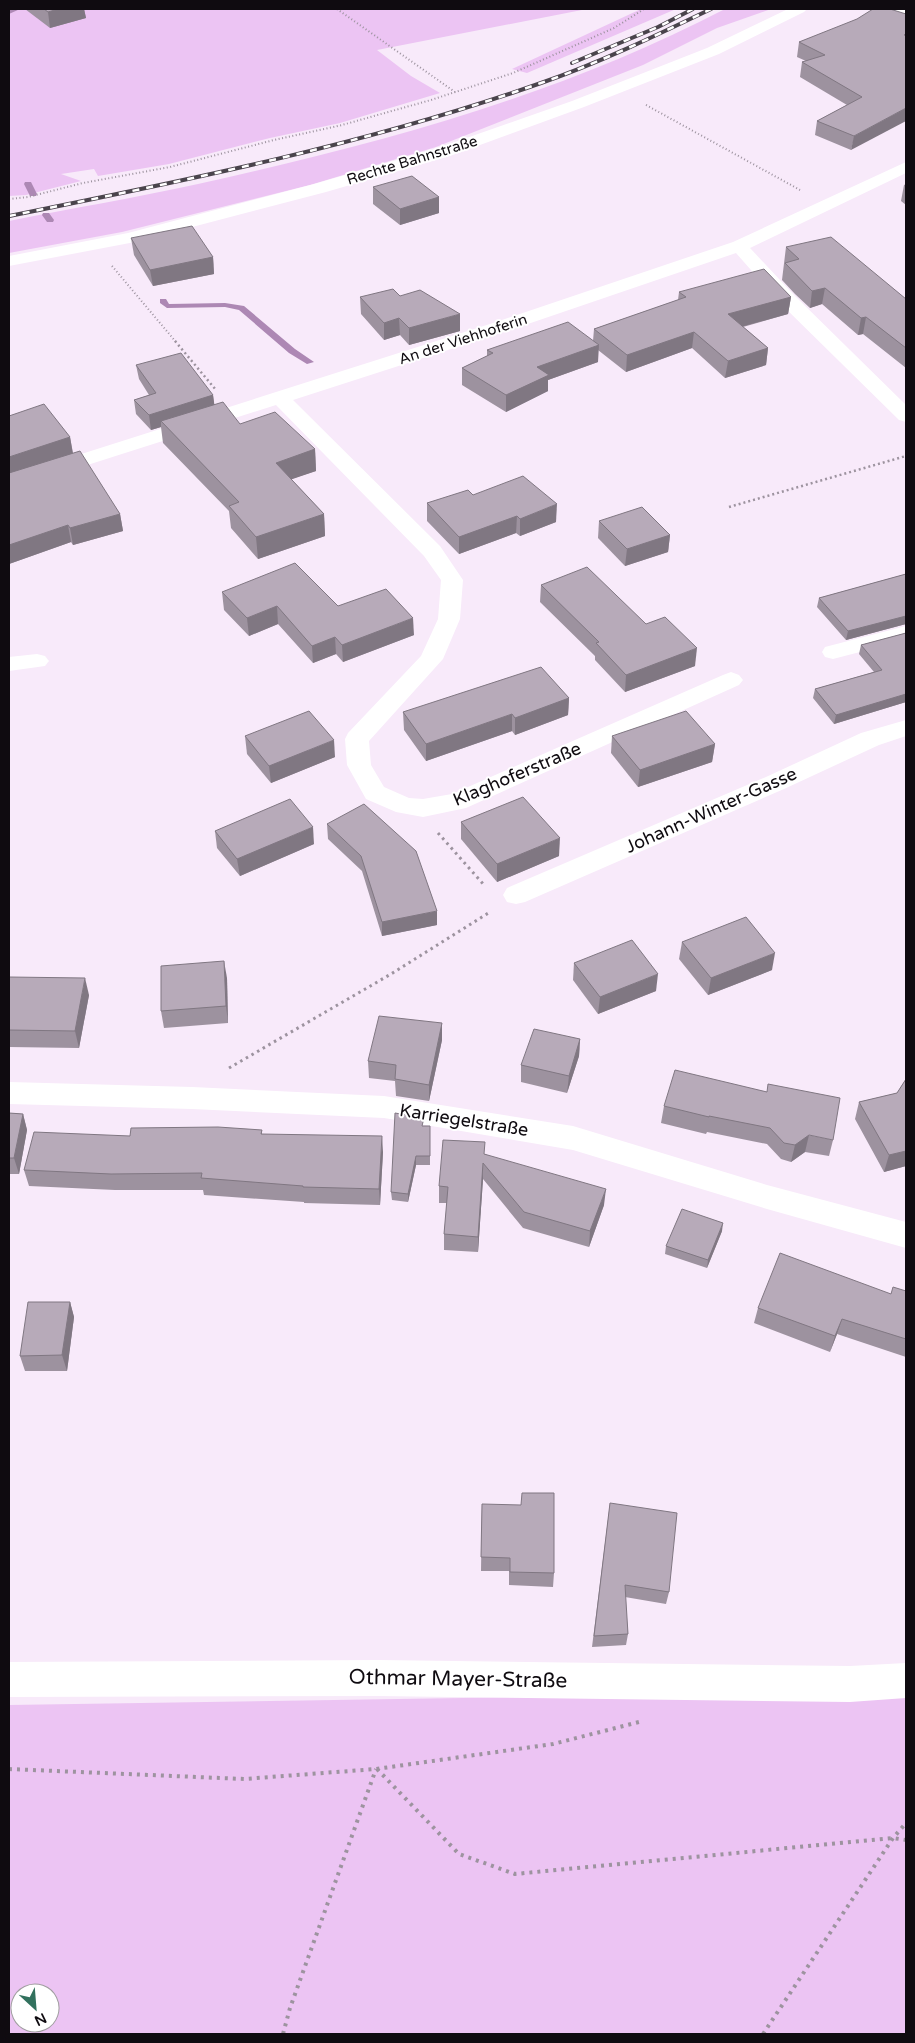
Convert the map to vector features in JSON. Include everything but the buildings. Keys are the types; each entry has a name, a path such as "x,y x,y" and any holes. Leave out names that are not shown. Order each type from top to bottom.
{"street":[{"name":"Rechte Bahnstraße","path":"9,261 129,238 320,188 434,154 617,89 713,52 798,9"},
{"path":"900,9 906,11"},
{"name":"An der Viehhoferin","path":"9,484 500,327 739,246 906,167"},
{"path":"739,246 787,299 906,416"},
{"name":"Klaghoferstraße","path":"279,397 432,550 452,580 448,619 431,659 357,739 359,765 375,793 405,806 423,808 457,802 731,680"},
{"path":"833,652 906,633"},
{"path":"9,664 37,661"},
{"name":"Johann-Winter-Gasse","path":"510,899 775,783 870,739 906,728"},
{"name":"Karriegelstraße","path":"9,1093 192,1098 384,1107 572,1138 767,1197 906,1235"},
{"name":"Othmar Mayer-Straße","path":"9,1680 378,1678 850,1684 906,1681"}],"path":[{"path":"337,9 456,92"},
{"path":"9,199 28,198 83,183 170,168 274,140 342,125 456,92 513,73 614,28 644,9"},
{"path":"617,89 826,204"},
{"path":"94,245 234,412"},
{"path":"729,508 906,456"},
{"path":"192,1098 210,1079 391,974 510,899 440,835"},
{"path":"9,1769 244,1779 376,1769 553,1744 648,1720"},
{"path":"376,1769 459,1854 514,1874 893,1838 906,1840"},
{"path":"283,2034 290,2008 376,1769"},
{"path":"763,2034 893,1838 906,1823"}],"shaded area":[{"path":"9,9 587,9 377,50 411,76 440,93 340,123 270,138 169,164 98,176 94,169 61,174 81,181 26,195 9,196"},
{"path":"641,9 676,9 527,73 512,69"},
{"path":"725,9 771,9 717,28 643,65 436,147 310,185 122,232 9,253 9,221 151,194 266,169 401,134 533,92 598,67 662,40"},
{"path":"906,1666 906,2034 9,2034 9,1705 530,1697"}],"waterway":[{"path":"9,12 17,9"},
{"path":"28,184 33,194"},
{"path":"46,215 50,220"},
{"path":"163,301 167,306 225,305 241,308 292,351 310,362"}],"railway":[{"path":"572,63 658,27 693,9"},
{"path":"9,216 277,159 476,105 584,67 711,9"}]}
